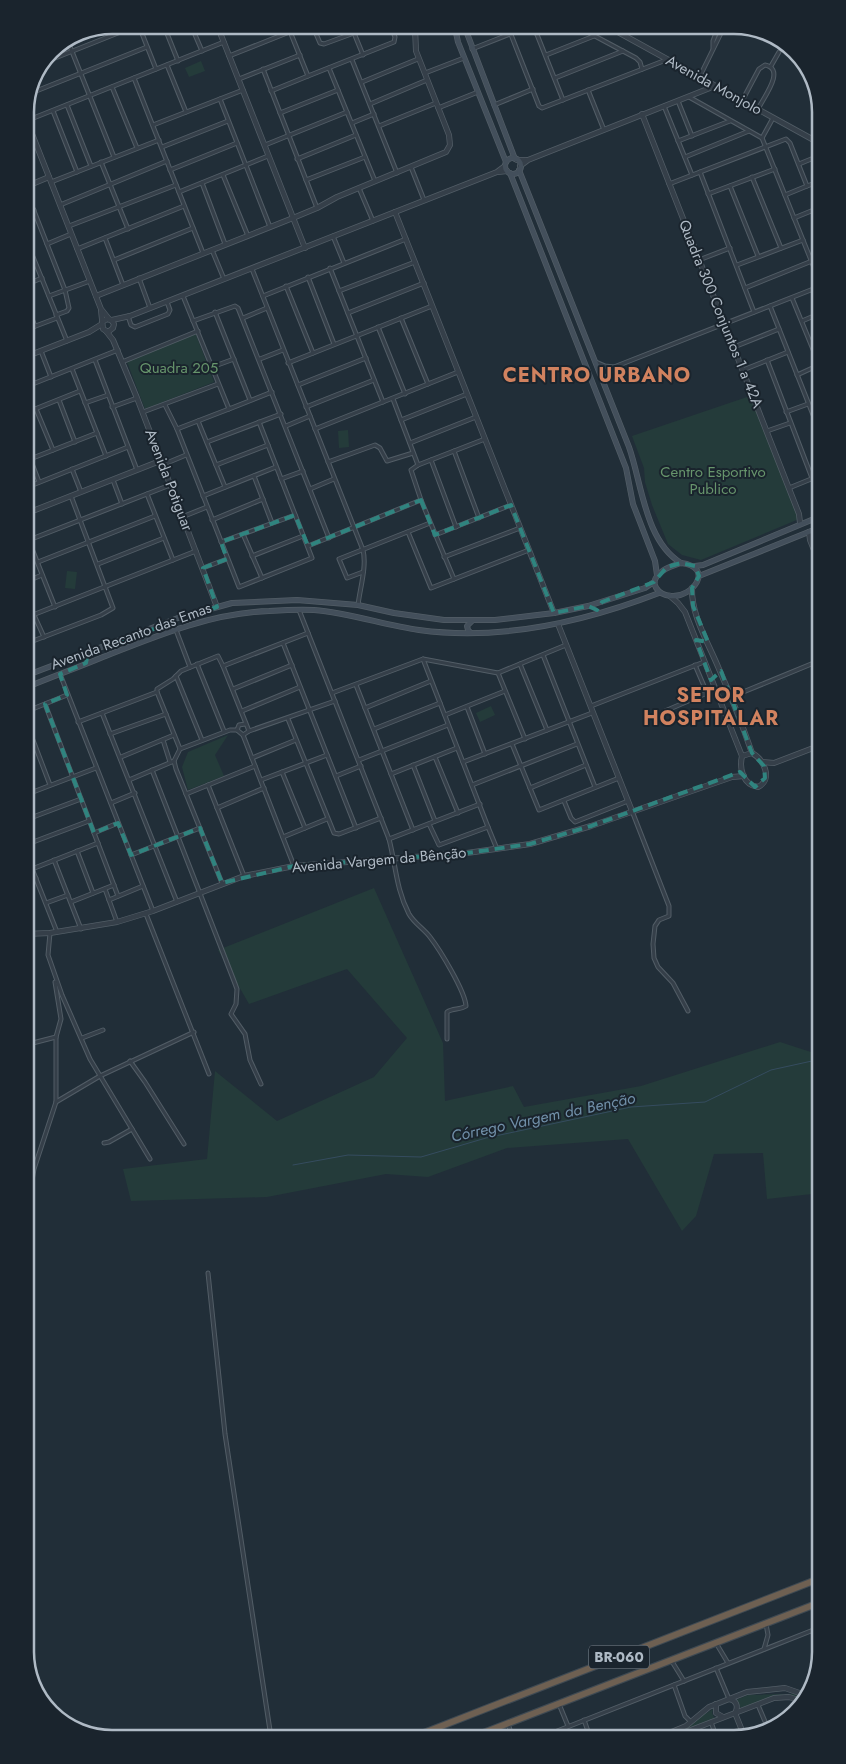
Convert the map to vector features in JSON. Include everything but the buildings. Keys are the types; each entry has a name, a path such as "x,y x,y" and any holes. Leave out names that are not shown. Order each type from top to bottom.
{"highway":[{"name":"BR-060","path":"431,1730 812,1582"},
{"name":"BR-060","path":"492,1730 812,1605"}],"main road":[{"path":"456,34 626,468 633,504 655,561 658,575"},
{"path":"466,34 629,447 644,502 666,552 681,563 695,566 703,565 812,519"},
{"path":"458,42 463,39 468,40"},
{"path":"487,116 492,118 498,114"},
{"path":"507,168 510,159 516,159"},
{"path":"507,168 516,173 520,168"},
{"path":"586,365 590,361 596,362"},
{"path":"595,388 601,387 604,383"},
{"path":"699,576 812,530"},
{"path":"681,563 667,567 658,575 654,582 655,588 659,593 670,596 682,594 692,588 698,581 699,576 695,566"},
{"name":"Avenida Recanto das Emas","path":"34,672 169,621 232,603 298,600 358,606 395,617 472,621 495,620 554,613 588,606 645,588 654,582"},
{"name":"Avenida Recanto das Emas","path":"34,684 169,632 232,614 315,610 390,623 418,630 470,632 558,624 602,613 659,593"},
{"path":"602,602 599,608 602,613"},
{"path":"232,603 234,609 232,614"},
{"path":"588,606 593,609 592,616"},
{"path":"366,619 363,612 369,608"},
{"path":"390,623 395,617"},
{"path":"448,632 454,626 450,620"},
{"path":"169,621 166,627 169,632"},
{"path":"470,632 467,626 472,621"},
{"path":"88,652 86,660 91,662"},
{"path":"76,656 81,662 80,665"}],"street":[{"path":"56,58 116,34"},
{"path":"142,34 156,69"},
{"path":"167,34 178,61"},
{"path":"195,34 202,51"},
{"path":"221,34 305,248"},
{"path":"230,56 283,34"},
{"path":"291,34 308,76"},
{"path":"316,34 320,43 324,44 351,34"},
{"path":"354,34 364,55"},
{"path":"271,91 394,42 394,34"},
{"path":"96,296 293,218 337,197 443,154 448,148 450,140 418,59 415,34"},
{"path":"472,48 510,34 540,107 544,108 666,60"},
{"path":"536,34 563,100"},
{"path":"591,34 638,60 642,69"},
{"name":"Avenida Monjolo","path":"621,34 812,139"},
{"path":"713,49 716,34"},
{"path":"700,78 720,34"},
{"path":"546,55 595,36"},
{"path":"34,116 68,105 224,42"},
{"path":"70,46 114,157"},
{"path":"36,91 147,47"},
{"path":"555,78 623,51"},
{"path":"771,66 779,52"},
{"path":"239,79 300,55"},
{"path":"424,74 464,58"},
{"path":"362,82 418,59"},
{"path":"352,60 397,173"},
{"path":"167,65 186,112"},
{"path":"742,100 759,69 765,65 771,66 775,76 757,110"},
{"path":"329,68 375,182"},
{"path":"263,70 317,208"},
{"path":"134,78 203,253"},
{"path":"370,104 427,80"},
{"path":"520,168 528,160 715,86"},
{"path":"112,87 137,148"},
{"path":"494,105 533,89"},
{"path":"153,125 243,90"},
{"path":"280,113 338,90"},
{"path":"588,90 604,130"},
{"path":"378,126 478,92"},
{"path":"688,96 762,138 812,261 745,288"},
{"path":"220,98 270,226"},
{"path":"677,100 692,136"},
{"path":"68,105 91,166"},
{"path":"664,106 692,175"},
{"path":"53,110 77,172"},
{"path":"265,145 347,112"},
{"path":"352,123 374,114"},
{"name":"Quadra 300 Conjuntos 1 a 42A","path":"642,114 789,488 799,514 800,524"},
{"path":"762,138 774,118"},
{"path":"162,147 228,121"},
{"path":"678,141 730,121"},
{"path":"685,157 749,131"},
{"path":"297,159 356,134"},
{"name":"Avenida Potiguar","path":"34,139 101,309 102,327 112,338 143,412 161,463 218,607"},
{"path":"669,184 788,139 807,186"},
{"path":"34,184 77,172 159,140"},
{"path":"170,170 237,143"},
{"path":"179,192 268,156"},
{"path":"306,180 364,157"},
{"path":"516,159 528,160"},
{"path":"799,164 812,159"},
{"path":"101,162 128,229"},
{"path":"60,205 167,162"},
{"path":"411,167 424,200"},
{"path":"90,332 110,331 120,321 128,317 507,168"},
{"path":"708,194 774,169"},
{"path":"700,172 754,312"},
{"path":"223,175 248,236"},
{"path":"752,177 781,248"},
{"path":"202,183 225,244"},
{"path":"786,195 812,184"},
{"path":"69,226 176,185"},
{"path":"730,186 758,256"},
{"path":"359,188 373,221"},
{"path":"77,249 184,206"},
{"path":"34,210 65,290 70,308 35,326"},
{"path":"794,218 812,211"},
{"path":"395,212 554,613"},
{"path":"114,260 193,228"},
{"path":"47,244 72,234"},
{"path":"333,236 344,263"},
{"path":"105,238 123,285"},
{"path":"263,296 406,239"},
{"path":"737,265 803,240"},
{"path":"699,260 730,248"},
{"path":"212,250 224,279"},
{"path":"34,259 67,341"},
{"path":"339,292 415,261"},
{"path":"330,268 383,402"},
{"path":"252,269 363,550 363,572 358,606"},
{"path":"308,277 334,344"},
{"path":"34,281 42,278"},
{"path":"139,278 150,308"},
{"path":"49,296 90,281"},
{"path":"348,313 424,283"},
{"path":"286,286 313,353"},
{"path":"596,362 604,366 614,367 812,289"},
{"path":"183,296 228,409"},
{"path":"792,297 811,342"},
{"path":"128,317 131,325 135,327 168,314 170,310 167,302"},
{"path":"193,320 235,306 238,308 260,359 329,538"},
{"path":"288,362 433,306"},
{"path":"770,306 812,413"},
{"path":"243,318 267,308"},
{"name":"Avenida Potiguar","path":"101,309 114,327 118,352"},
{"path":"215,312 250,400"},
{"path":"34,354 90,332 102,323 128,317"},
{"path":"802,321 812,317"},
{"path":"401,318 428,384"},
{"path":"378,327 405,394"},
{"path":"734,347 779,329"},
{"path":"122,362 198,331"},
{"path":"260,359 283,350"},
{"path":"41,351 51,377"},
{"path":"34,384 118,352"},
{"path":"743,370 788,352"},
{"path":"298,385 366,358"},
{"path":"212,367 234,359"},
{"path":"95,360 137,470"},
{"path":"767,360 812,478 789,488"},
{"path":"604,383 614,367"},
{"path":"72,369 106,456"},
{"path":"797,374 812,369"},
{"path":"315,429 458,372"},
{"path":"306,407 374,380"},
{"path":"143,412 218,384"},
{"path":"54,450 36,410 80,391"},
{"path":"177,430 272,392"},
{"path":"401,420 467,394"},
{"path":"85,403 108,395"},
{"path":"112,407 137,398"},
{"path":"393,398 418,465"},
{"path":"59,400 75,442"},
{"path":"786,412 808,404"},
{"path":"165,405 177,430 239,587 312,558 259,422"},
{"path":"207,442 281,414"},
{"path":"286,426 310,416"},
{"path":"410,443 476,416"},
{"path":"198,421 225,487"},
{"path":"767,431 790,423"},
{"path":"34,458 97,433"},
{"path":"454,579 421,500 411,469 485,439"},
{"path":"328,462 375,444 380,448 387,461 413,453"},
{"path":"216,465 268,445"},
{"path":"34,484 128,448"},
{"path":"454,451 479,518"},
{"path":"34,511 137,470 186,455"},
{"path":"431,460 456,527"},
{"path":"202,496 276,467"},
{"path":"34,468 39,482"},
{"path":"72,469 82,492"},
{"path":"281,479 303,471"},
{"path":"254,476 272,523"},
{"path":"310,489 334,479"},
{"path":"113,480 122,504"},
{"path":"34,538 170,485"},
{"path":"147,494 173,560"},
{"path":"34,641 112,609 113,606 71,496"},
{"path":"212,520 263,499"},
{"path":"308,546 421,500"},
{"path":"436,535 511,505"},
{"path":"182,517 207,508"},
{"name":"Quadra 300 Conjuntos 1 a 42A","path":"799,514 806,521"},
{"path":"221,542 295,515"},
{"path":"38,562 155,516"},
{"path":"363,572 347,578 339,559 430,523"},
{"path":"444,557 520,528"},
{"path":"408,532 430,587 433,588 529,550"},
{"path":"807,532 812,545"},
{"path":"243,534 262,578"},
{"path":"252,556 303,536"},
{"path":"98,564 164,538"},
{"path":"44,637 34,615 196,551"},
{"path":"34,552 55,607"},
{"path":"203,568 227,559"},
{"path":"34,578 42,575"},
{"path":"670,596 684,612 698,646 742,756 741,771 751,785 758,787 764,783 764,766 752,752 693,606 692,588"},
{"path":"299,610 390,839 396,880 406,908 411,917 431,939 466,1001 464,1008 452,1009 447,1012 447,1039"},
{"path":"558,624 670,912 669,916 659,920 654,926 654,958 658,967 673,983 688,1011"},
{"path":"176,630 190,667"},
{"path":"223,666 308,633"},
{"path":"698,646 701,642 708,642"},
{"path":"283,643 356,828"},
{"path":"332,694 423,659 498,673 566,646"},
{"path":"543,655 595,788"},
{"path":"180,749 157,692 158,687 190,667 218,656 249,731"},
{"path":"423,659 497,850"},
{"path":"590,707 704,662"},
{"path":"197,664 224,731"},
{"path":"520,664 547,730"},
{"path":"730,697 812,664"},
{"path":"233,689 292,665"},
{"path":"664,711 707,693 696,665"},
{"path":"709,675 714,676 720,671"},
{"path":"498,673 525,739"},
{"path":"60,674 153,911"},
{"path":"176,676 202,740"},
{"path":"365,708 431,681"},
{"path":"356,685 413,830"},
{"path":"242,711 300,687"},
{"path":"445,715 505,691"},
{"path":"78,722 157,692"},
{"path":"34,708 67,695"},
{"path":"243,735 249,731 288,719 335,701"},
{"path":"45,704 118,896"},
{"path":"374,730 440,704"},
{"path":"467,707 485,754"},
{"path":"102,713 177,902"},
{"path":"463,762 592,713"},
{"path":"110,734 166,714"},
{"path":"288,719 327,819 336,834 381,818"},
{"path":"237,730 239,725 245,724"},
{"path":"358,760 448,725"},
{"path":"130,780 172,761 180,749 224,731 237,730"},
{"path":"237,730 238,733 243,735 294,866"},
{"path":"121,757 174,735"},
{"path":"163,740 222,883"},
{"path":"252,758 296,740"},
{"path":"34,742 50,784"},
{"path":"512,744 539,810 619,778"},
{"path":"472,785 577,744"},
{"path":"391,774 457,748"},
{"path":"762,762 774,762 812,748"},
{"path":"742,756 752,752"},
{"path":"261,780 327,754"},
{"path":"435,757 458,813"},
{"path":"765,772 774,762"},
{"path":"413,765 435,821"},
{"path":"530,788 586,765"},
{"path":"186,794 255,766"},
{"path":"336,776 361,766"},
{"path":"34,791 96,768"},
{"path":"152,770 237,989 236,1006 231,1012 232,1016 245,1034 250,1060 261,1084"},
{"name":"Avenida Vargem da Bênção","path":"732,777 741,771"},
{"path":"282,772 305,828"},
{"name":"Avenida Vargem da Bênção","path":"34,934 81,929 117,922 146,914 244,876 294,866 467,854 497,850 560,836 732,777 744,776"},
{"path":"208,785 244,876"},
{"path":"217,808 264,788"},
{"path":"111,803 135,793"},
{"path":"34,817 81,799"},
{"path":"564,801 571,818 575,822 628,801"},
{"path":"390,839 480,804"},
{"path":"283,837 327,819"},
{"path":"34,843 90,821"},
{"path":"94,833 118,823"},
{"path":"428,824 438,845 488,827"},
{"path":"131,855 200,828"},
{"path":"34,867 98,843"},
{"path":"77,851 93,894"},
{"path":"54,860 81,929"},
{"path":"34,873 57,932"},
{"path":"71,902 114,885"},
{"path":"109,900 143,886"},
{"path":"104,889 117,922"},
{"path":"46,903 68,895"},
{"path":"146,914 209,1074"},
{"path":"50,933 48,955 55,980 90,1059 150,1159"},
{"path":"34,1169 56,1102 56,1037 61,1019 55,990 55,980"},
{"path":"82,1038 103,1030"},
{"path":"56,1102 100,1076 194,1032"},
{"path":"34,1043 56,1037"},
{"path":"130,1061 184,1144"},
{"path":"104,1143 132,1129"},
{"path":"208,1273 226,1443 269,1730"},
{"path":"764,1650 768,1634 766,1623"},
{"path":"558,1730 812,1631"},
{"path":"716,1643 728,1663"},
{"path":"671,1660 684,1681"},
{"path":"716,1668 728,1698 736,1704 735,1713 742,1730"},
{"path":"674,1685 686,1716 691,1722"},
{"path":"678,1730 686,1726 705,1710 728,1698 747,1692 785,1688 800,1693"},
{"path":"693,1730 723,1717 780,1697 796,1699"},
{"path":"559,1704 568,1726"},
{"path":"716,1704 716,1713 723,1717"},
{"path":"758,1704 766,1723"},
{"path":"584,1720 588,1730"},
{"path":"711,1722 714,1730"},
{"path":"508,1724 510,1730"}],"highlighted area":[{"path":"421,500 435,535 511,505 554,613 588,606 597,610 602,602 654,582 667,567 681,563 695,566 699,576 692,588 693,606 708,642 696,640 711,680 721,671 752,753 764,766 765,778 755,787 740,772 591,826 530,844 467,853 294,866 222,883 200,828 131,855 118,823 94,833 45,704 67,695 60,674 86,663 88,652 217,607 203,568 227,559 221,542 295,515 308,546"}],"green space":[{"path":"201,61 205,71 189,77 185,68"},
{"name":"Quadra 205","path":"195,332 214,382 145,409 127,362"},
{"name":"Centro Esportivo Publico","path":"750,396 799,519 701,560 682,555 668,544 652,505 645,482 644,468 632,436"},
{"path":"348,430 349,447 339,448 338,431"},
{"path":"67,571 77,572 75,589 65,588"},
{"path":"491,706 495,715 480,722 476,713"},
{"path":"228,735 215,755 224,776 188,790 182,767 188,752"},
{"path":"374,888 443,1043 445,1101 513,1086 524,1107 641,1086 780,1042 812,1052 812,1194 767,1199 763,1153 714,1154 696,1216 682,1231 628,1139 507,1148 428,1177 386,1174 267,1197 131,1201 123,1169 207,1159 215,1071 277,1121 374,1077 407,1038 347,969 249,1004 218,950"},
{"path":"784,1694 794,1694 799,1696 797,1698"},
{"path":"784,1694 741,1708 736,1700 748,1695"},
{"path":"713,1709 712,1713 715,1719 680,1730"}],"waterway":[{"name":"Córrego Vargem da Benção","path":"293,1165 348,1155 421,1157 486,1138 631,1107 705,1102 771,1070 812,1061"}],"district":[{"name":"CENTRO URBANO","path":"597,375"},
{"name":"SETOR HOSPITALAR","path":"711,706"}]}
